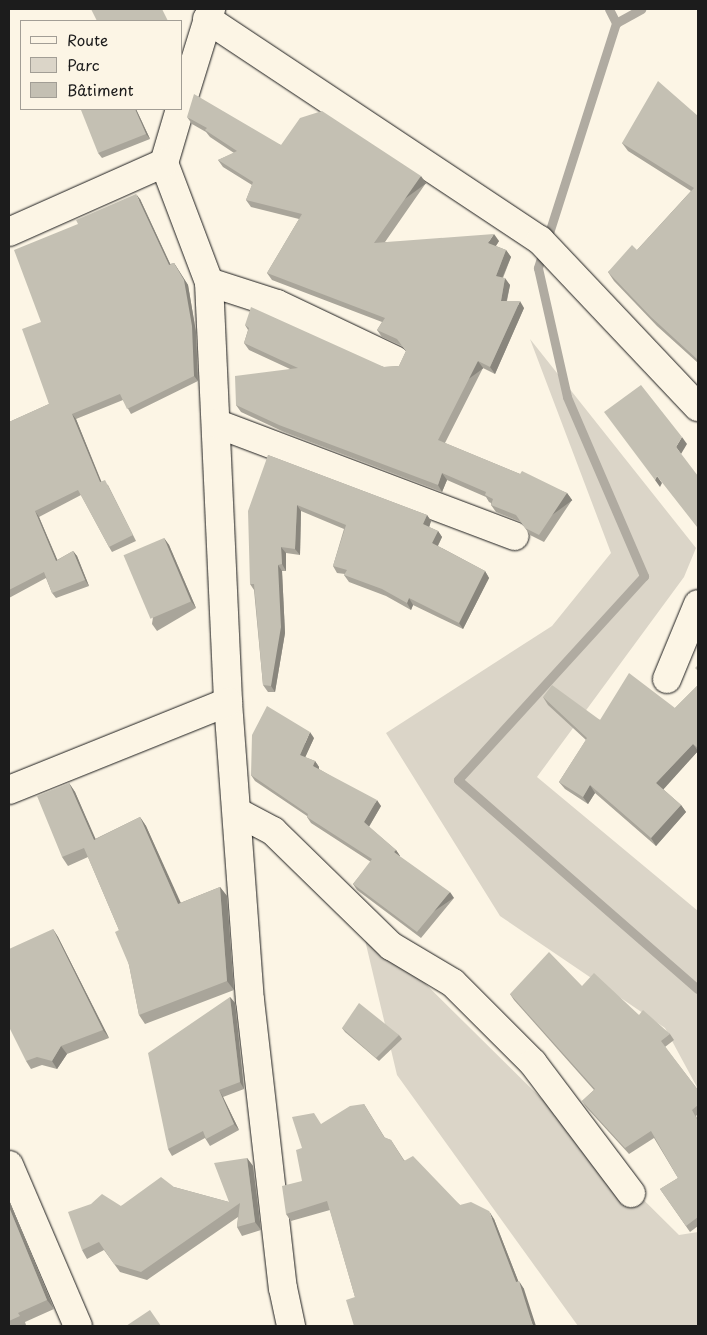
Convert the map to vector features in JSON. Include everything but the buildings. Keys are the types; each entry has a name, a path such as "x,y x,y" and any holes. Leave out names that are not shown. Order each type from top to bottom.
{"street":[{"path":"182,105 209,14 540,240 698,407"},
{"path":"180,110 164,163 209,282 218,424 228,702 250,1000 281,1269 291,1326"},
{"path":"9,232 164,163"},
{"path":"209,282 277,304 395,360"},
{"path":"218,424 515,536"},
{"path":"667,679 698,604"},
{"path":"9,790 228,702"},
{"path":"237,812 273,831 391,946 453,983 533,1063 631,1193"},
{"path":"9,1165 78,1326"}],"green space":[{"path":"530,339 696,548 684,577 537,777 698,911 698,1089 665,1028 500,916 386,733 552,626 611,553"},
{"path":"360,919 679,1235 698,1232 698,1326 578,1326 397,1075"}],"waterway":[{"path":"609,9 616,23 538,268 567,397 644,576 458,780 698,989"},
{"path":"616,23 641,9"}]}
